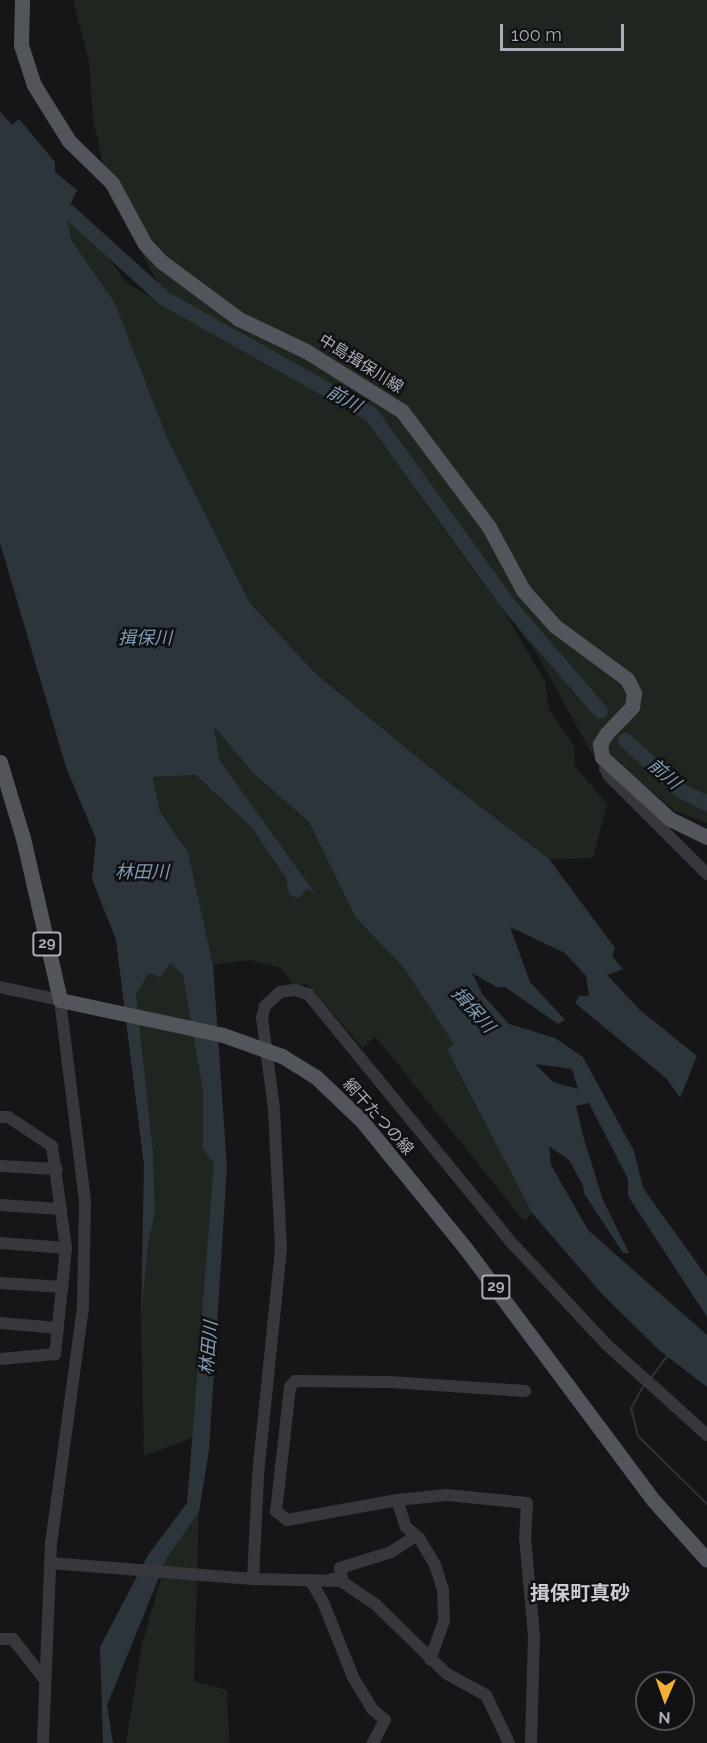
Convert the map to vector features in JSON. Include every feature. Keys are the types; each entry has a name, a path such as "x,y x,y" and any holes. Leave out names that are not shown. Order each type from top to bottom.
{"main road":[{"name":"中島揖保川線","path":"22,0 21,45 34,85 69,141 112,183 145,244 162,262 238,319 306,351 402,411 489,527 504,561 529,597 555,627 627,679 634,693 632,707 600,744 608,764"},
{"name":"29","path":"0,762 23,838 64,1001"},
{"path":"608,764 670,819 707,837"},
{"name":"網干たつの線","path":"64,1001 196,1028 261,1047 316,1077 362,1120 487,1276 654,1501 707,1560"}],"street":[{"path":"608,764 605,768 609,776 707,874"},
{"path":"0,987 64,1001 85,1201 86,1269 50,1563 43,1743"},
{"path":"253,1579 258,1475 282,1248 274,1109 261,1047 265,1006 280,992 294,990 308,994 510,1241 606,1344 707,1435"},
{"path":"0,1117 8,1117 52,1146 57,1169 66,1248 55,1354 0,1359"},
{"path":"0,1166 57,1169"},
{"path":"0,1205 61,1209"},
{"path":"0,1243 66,1248"},
{"path":"0,1283 63,1287"},
{"path":"0,1323 58,1328"},
{"path":"525,1391 295,1381 288,1396 278,1515 287,1520 397,1500 447,1495 527,1503 525,1537 534,1636 531,1743"},
{"path":"397,1500 406,1527 414,1537 419,1538 435,1565 445,1605 442,1632 430,1660"},
{"path":"311,1580 342,1578 340,1568 391,1552 414,1537"},
{"path":"50,1563 253,1579 341,1581 375,1604 430,1660 447,1674 486,1695 509,1743"},
{"path":"311,1580 323,1602 353,1677 372,1708 385,1720 373,1743"},
{"path":"0,1639 13,1639 45,1680"}],"shaded area":[{"path":"73,0 707,0 707,823 675,811 641,782 592,754 537,654 409,483 503,610 545,681 549,710 575,747 574,765 607,804 593,858 549,859 438,774 316,674 250,603 168,440 115,303 72,241 66,215 73,210 126,282 189,321 165,295 110,197 93,119 89,61"},
{"path":"214,725 254,774 309,822 355,917 404,968 426,999 454,1044 447,1051 532,1213 524,1221 375,1036 363,1048 307,984 294,986 281,968 250,960 213,965 188,852 160,812 153,777 196,775 251,827 286,878 289,895 307,889 314,892 220,761"},
{"path":"170,963 183,975 203,1092 203,1149 215,1163 194,1437 144,1456 141,1317 148,1245 155,1212 153,1151 136,994 149,973"},
{"path":"199,1512 194,1681 227,1690 229,1743 126,1743 142,1644 167,1558"}],"water":[{"name":"揖保川","path":"0,111 12,125 19,119 55,162 55,172 77,190 66,215 72,241 115,303 168,440 250,603 316,674 438,774 549,859 615,948 612,956 623,969 607,975 640,1010 697,1056 680,1098 667,1079 575,1003 579,996 589,996 586,976 565,953 510,927 530,982 565,1020 558,1024 505,987 497,987 472,973 483,995 509,1024 555,1038 583,1057 634,1151 643,1188 707,1277 707,1317 628,1196 628,1179 589,1103 576,1106 584,1139 603,1200 629,1253 623,1253 584,1193 583,1185 569,1160 549,1146 551,1165 588,1230 707,1335 707,1387 659,1350 603,1295 532,1213 447,1050 454,1044 404,968 355,917 309,822 254,774 214,726 220,761 315,893 307,889 298,898 289,895 286,878 251,827 196,775 153,777 160,812 188,852 213,965 227,1167 209,1450 199,1512 167,1558 107,1705 113,1743 103,1743 100,1647 148,1555 187,1503 214,1163 203,1149 203,1092 183,975 170,963 160,977 149,973 136,994 153,1151 155,1212 148,1245 141,1317 144,1165 116,940 92,879 96,839 66,767 0,543","holes":["535,1064 572,1069 578,1089 553,1082"]}],"waterway":[{"name":"前川","path":"48,207 69,212 164,298 371,414 508,604 600,711"},
{"name":"前川","path":"625,740 680,790 707,803"},
{"path":"650,1379 668,1355"},
{"path":"644,1385 631,1408 638,1436 707,1504"}],"district":[{"name":"揖保町真砂","path":"580,1593"}],"water label":[{"name":"林田川","path":"142,872"},
{"name":"林田川","path":"209,1348"}]}
